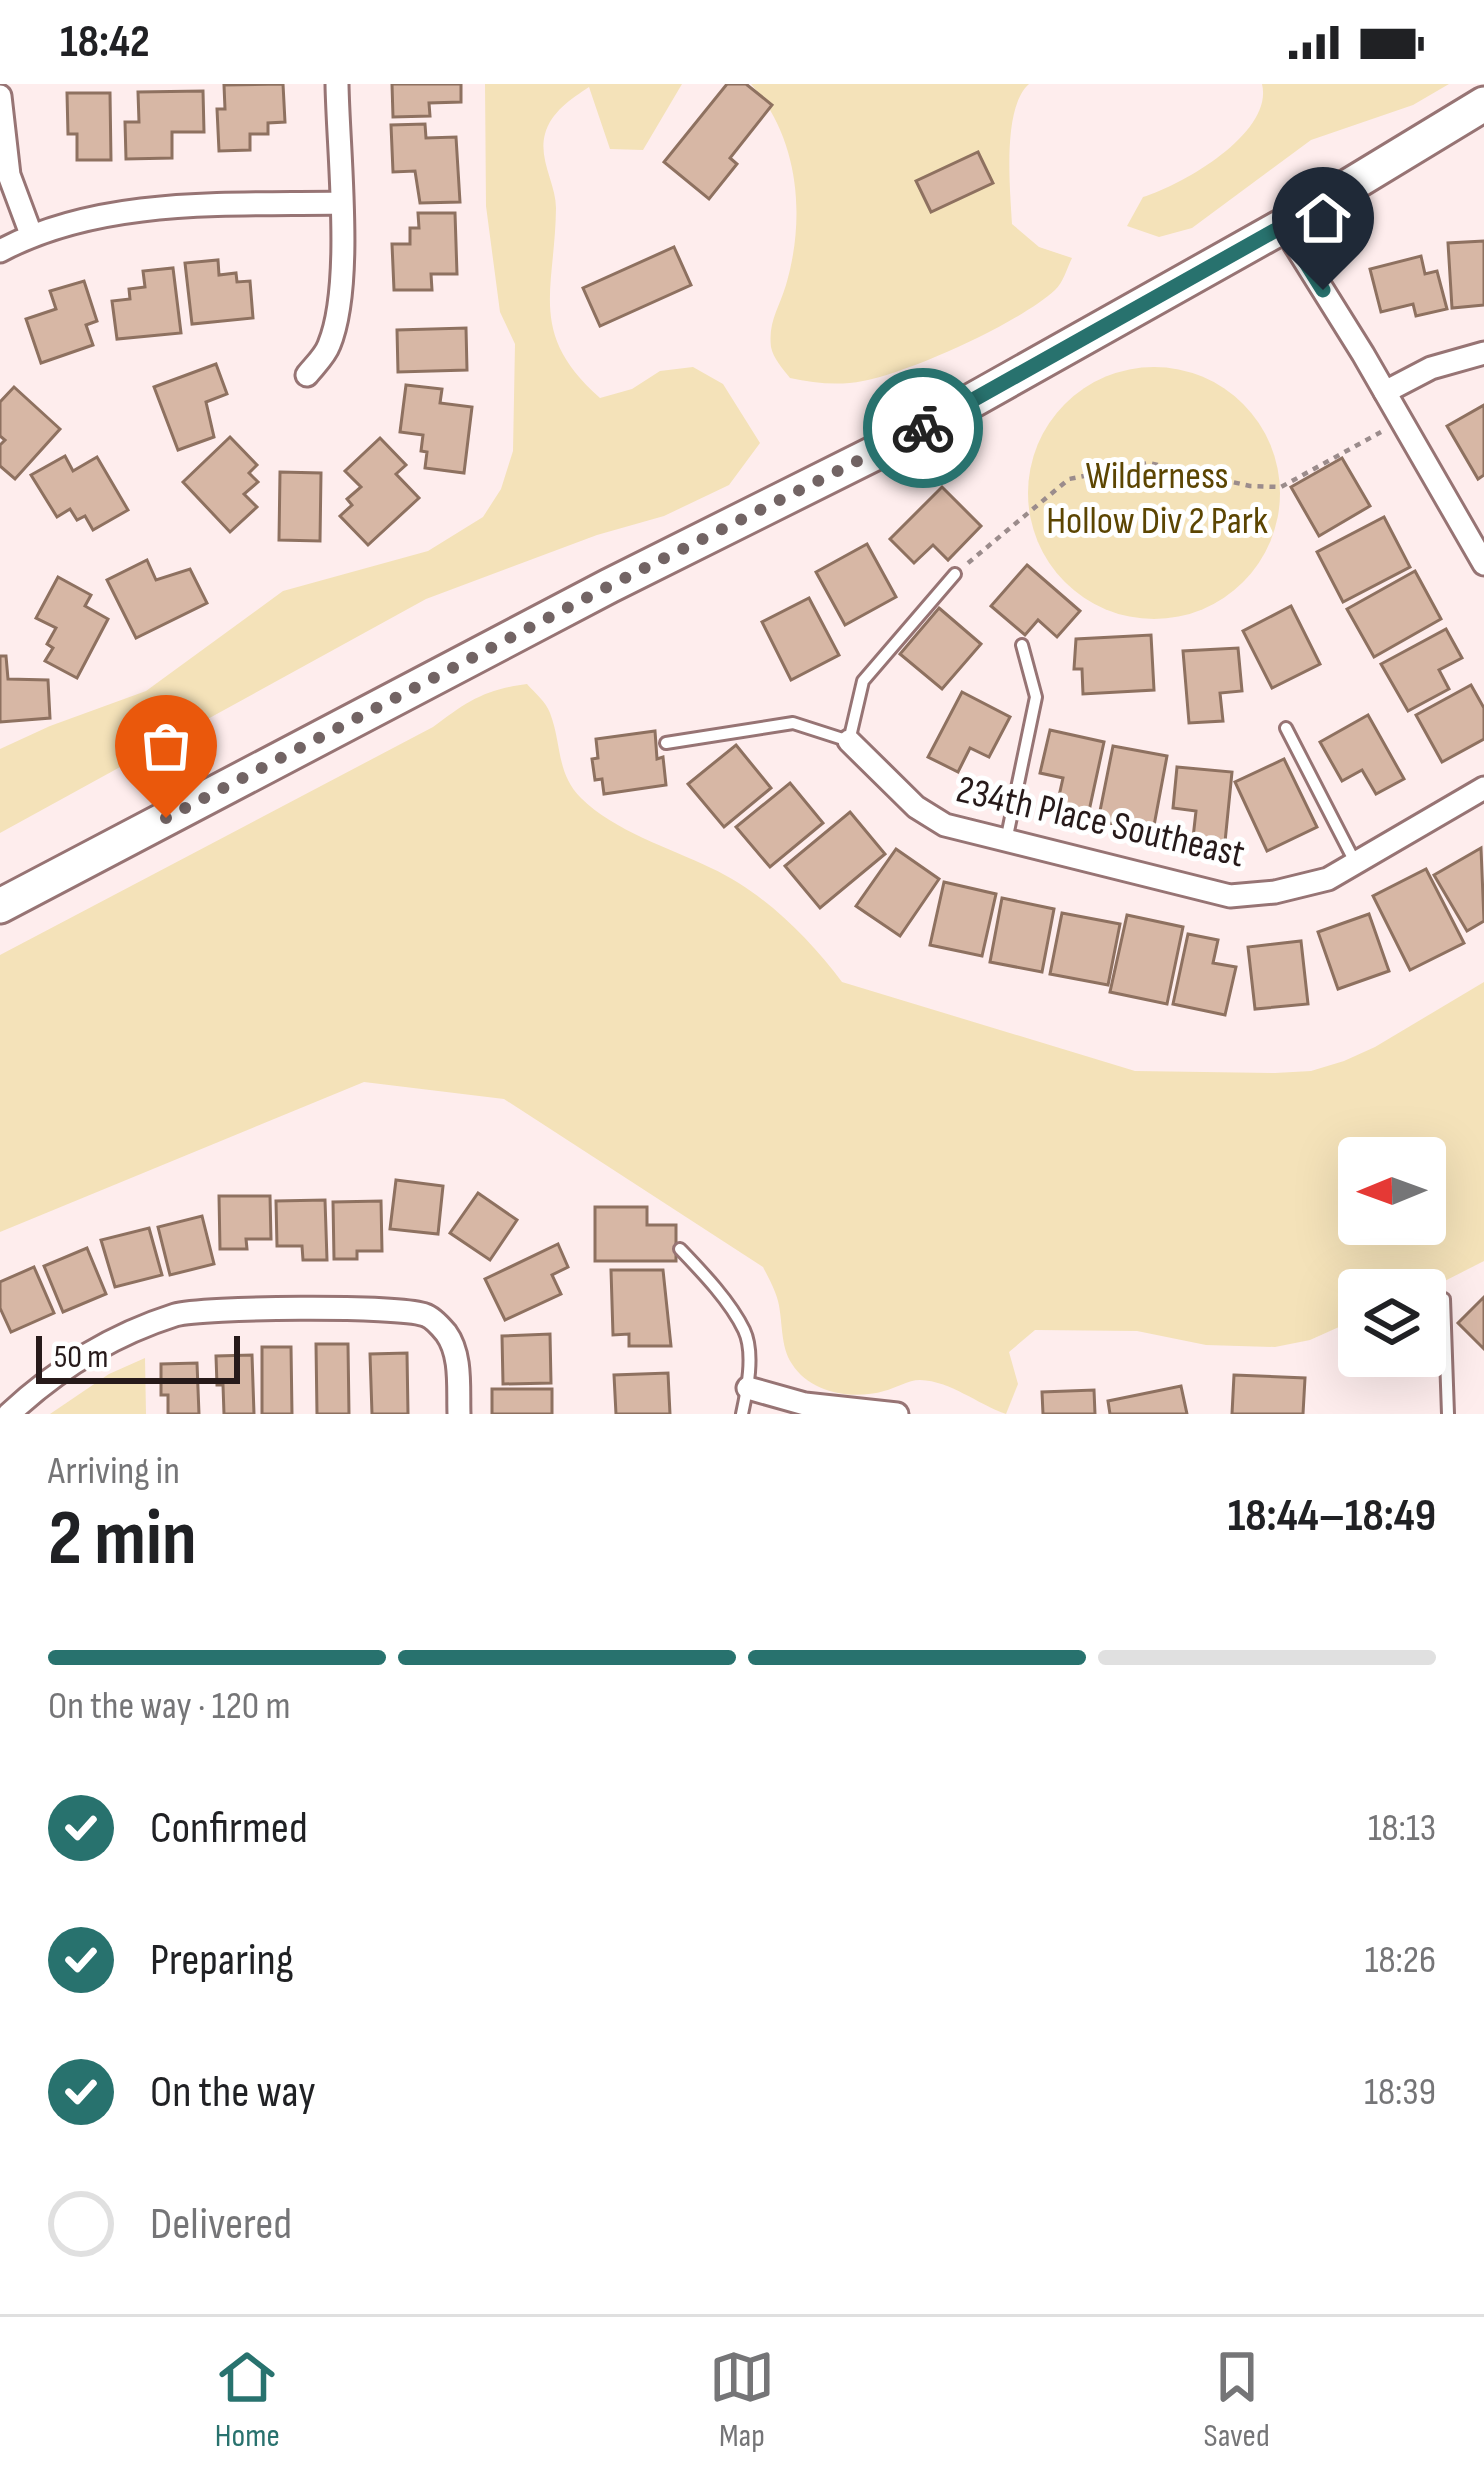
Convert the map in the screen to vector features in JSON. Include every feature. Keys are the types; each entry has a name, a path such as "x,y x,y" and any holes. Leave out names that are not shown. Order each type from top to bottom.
{"main road":[{"path":"0,906 588,597 909,436 1283,226 1484,104"}],"street":[{"path":"307,375 327,351 342,286 337,84"},
{"path":"0,96 9,175 31,234"},
{"path":"0,251 31,234 175,206 340,203"},
{"path":"1283,226 1484,564"},
{"path":"1385,392 1431,368 1484,353"},
{"name":"234th Place Southeast","path":"849,741 916,806 945,825 1230,896 1276,892 1328,879 1484,788"},
{"path":"9,1414 43,1382 79,1359 180,1313 362,1309 426,1315 448,1335 454,1347 459,1414"},
{"path":"748,1388 805,1404 897,1414"}],"lane":[{"path":"666,743 793,723 849,741 863,681 955,574"},
{"path":"1006,842 1036,697 1022,645"},
{"path":"1286,728 1356,864"},
{"path":"680,1249 746,1334 748,1388 742,1414"},
{"path":"1446,1356 1448,1414"}],"path":[{"path":"955,574 1069,479 1149,463 1281,488 1402,421"}],"green space":[{"path":"485,84 682,84 643,150 610,149 589,87 548,126 543,143 556,208 550,287 554,331 577,375 600,398 632,389 660,371 693,367 723,384 760,443 729,485 664,516 597,535 426,599 0,833 0,749 146,691 283,591 428,551 483,517 501,489 513,451 515,344 500,312 486,206"},
{"path":"751,84 1029,84 1020,95 1011,129 1012,224 1039,247 1072,258 1060,283 1017,317 908,368 844,383 790,378 774,355 770,338 792,259 794,179 780,129"},
{"path":"1262,84 1449,84 1413,105 1311,140 1192,228 1159,237 1127,226 1143,197 1201,169 1240,138 1262,102"},
{"name":"Wilderness Hollow Div 2 Park","path":"1154,367 1202,376 1243,404 1271,445 1280,493 1271,541 1243,582 1202,610 1154,619 1106,610 1065,582 1037,541 1028,493 1037,445 1065,404 1106,376"},
{"path":"527,684 546,705 563,768 573,788 594,810 749,890 799,932 842,982 1135,1071 1311,1071 1375,1047 1484,982 1484,1261 1446,1280 1446,1269 1338,1269 1338,1327 1310,1340 1275,1347 1206,1345 1137,1331 1035,1330 1009,1352 1018,1384 1006,1414 931,1381 916,1380 860,1395 834,1392 810,1382 788,1357 778,1301 763,1267 504,1099 364,1082 0,1232 0,955 499,689"},
{"path":"145,1358 146,1414 50,1414 109,1374"}],"building":[{"path":"283,84 285,122 268,123 268,134 250,134 250,150 219,151 217,109 225,109 224,85"},
{"path":"392,84 461,84 461,102 429,103 430,116 393,117"},
{"path":"727,84 746,84 772,105 730,158 737,164 709,199 664,162"},
{"path":"203,91 204,132 172,132 172,158 126,159 125,122 139,122 138,92"},
{"path":"67,93 110,93 111,160 77,160 77,134 68,134"},
{"path":"425,124 426,138 456,137 460,202 420,203 415,171 393,172 391,125"},
{"path":"978,152 993,183 931,212 916,181"},
{"path":"418,213 455,213 457,274 431,274 432,290 394,290 392,244 410,244 410,228 419,228"},
{"path":"1484,241 1484,305 1452,308 1448,243"},
{"path":"674,247 691,285 600,326 583,288"},
{"path":"1421,256 1425,274 1437,271 1447,309 1416,316 1413,304 1381,312 1370,269"},
{"path":"218,260 219,275 236,273 237,282 250,281 253,318 192,324 185,263"},
{"path":"173,268 181,333 117,339 112,301 130,299 129,289 145,287 143,271"},
{"path":"84,281 97,321 86,325 93,345 41,363 26,319 56,309 50,291"},
{"path":"466,328 467,370 398,372 397,330"},
{"path":"216,364 227,394 206,402 214,437 178,450 154,387"},
{"path":"406,385 442,389 440,403 472,407 464,473 425,468 423,435 400,432"},
{"path":"14,387 60,429 15,479 0,466 0,445 5,440 0,436 0,402"},
{"path":"1484,405 1484,475 1478,479 1447,426"},
{"path":"230,437 257,465 249,473 258,482 244,494 257,507 230,532 183,482"},
{"path":"380,438 406,465 396,474 419,498 368,545 340,516 352,505 347,499 361,487 345,471"},
{"path":"65,456 73,471 97,457 128,510 93,530 85,516 77,520 70,509 57,517 31,475"},
{"path":"1342,458 1370,506 1319,536 1291,487"},
{"path":"280,472 321,473 320,541 279,540"},
{"path":"942,487 981,526 948,560 933,545 914,563 890,539"},
{"path":"1384,517 1410,567 1343,602 1317,552"},
{"path":"867,544 896,597 845,625 816,572"},
{"path":"147,560 156,580 190,569 207,603 136,638 107,580"},
{"path":"1027,565 1080,611 1057,637 1038,620 1025,635 991,606"},
{"path":"1415,571 1441,619 1374,657 1347,609"},
{"path":"58,577 91,595 85,606 108,619 77,678 45,661 56,628 36,618"},
{"path":"809,598 839,655 791,680 762,622"},
{"path":"1291,606 1320,664 1272,688 1243,631"},
{"path":"939,608 981,644 942,689 900,654"},
{"path":"1446,629 1462,658 1439,670 1449,689 1408,711 1381,664"},
{"path":"1151,635 1154,690 1083,694 1082,669 1074,669 1076,639"},
{"path":"1238,648 1242,691 1220,693 1223,721 1189,723 1183,651"},
{"path":"0,656 6,656 8,679 48,680 50,718 0,722"},
{"path":"1471,685 1484,708 1484,739 1442,762 1416,715"},
{"path":"962,692 1010,717 989,757 970,748 958,772 928,757"},
{"path":"1368,715 1404,779 1376,794 1362,770 1342,781 1320,742"},
{"path":"1050,730 1104,742 1089,811 1057,805 1063,778 1040,773"},
{"path":"655,731 657,759 663,757 666,785 604,794 602,779 595,780 596,739"},
{"path":"736,745 771,788 724,827 688,784"},
{"path":"1113,746 1167,756 1153,831 1098,821"},
{"path":"1284,759 1317,827 1267,851 1235,782"},
{"path":"1177,767 1232,772 1225,842 1193,838 1196,811 1173,808"},
{"path":"790,783 823,823 770,867 736,827"},
{"path":"850,812 885,854 820,908 785,866"},
{"path":"1481,848 1484,921 1467,931 1434,875"},
{"path":"896,849 939,879 900,936 856,906"},
{"path":"1426,869 1464,943 1410,970 1373,896"},
{"path":"944,882 996,894 982,956 930,945"},
{"path":"1002,898 1054,909 1042,972 990,962"},
{"path":"1062,913 1120,924 1108,985 1050,974"},
{"path":"1369,914 1389,971 1338,989 1318,932"},
{"path":"1127,915 1183,927 1167,1004 1110,992"},
{"path":"1188,934 1218,940 1213,963 1236,967 1225,1015 1173,1004"},
{"path":"1301,941 1308,1004 1255,1009 1248,947"},
{"path":"396,1180 443,1186 438,1234 390,1229"},
{"path":"478,1193 517,1220 490,1260 450,1233"},
{"path":"219,1196 270,1196 271,1239 246,1239 247,1249 220,1249"},
{"path":"325,1200 327,1260 303,1260 302,1246 277,1246 276,1201"},
{"path":"381,1201 382,1251 357,1251 357,1259 334,1259 333,1202"},
{"path":"595,1207 647,1207 647,1225 676,1225 676,1261 595,1261"},
{"path":"202,1216 214,1264 170,1275 158,1227"},
{"path":"149,1228 162,1275 115,1287 101,1240"},
{"path":"558,1244 568,1267 552,1275 561,1294 505,1320 485,1279"},
{"path":"87,1248 106,1294 63,1312 44,1266"},
{"path":"34,1267 54,1313 11,1332 0,1308 0,1282"},
{"path":"611,1270 663,1270 671,1346 629,1346 629,1334 613,1335"},
{"path":"1484,1297 1484,1349 1458,1323"},
{"path":"550,1334 551,1383 503,1384 502,1336"},
{"path":"316,1344 348,1344 349,1414 317,1414"},
{"path":"262,1347 291,1347 292,1414 262,1414"},
{"path":"407,1353 408,1414 372,1414 370,1354"},
{"path":"252,1355 254,1414 224,1414 216,1356"},
{"path":"197,1363 199,1414 168,1414 168,1395 161,1395 161,1364"},
{"path":"668,1373 670,1414 616,1414 614,1375"},
{"path":"1234,1375 1305,1378 1303,1414 1232,1414"},
{"path":"1181,1386 1187,1414 1110,1414 1108,1401"},
{"path":"492,1389 552,1389 552,1414 492,1414"},
{"path":"1094,1390 1095,1414 1043,1414 1042,1392"}],"way so far":[{"path":"166,818 923,428"}],"route":[{"path":"923,428 1283,226 1323,290"}]}
